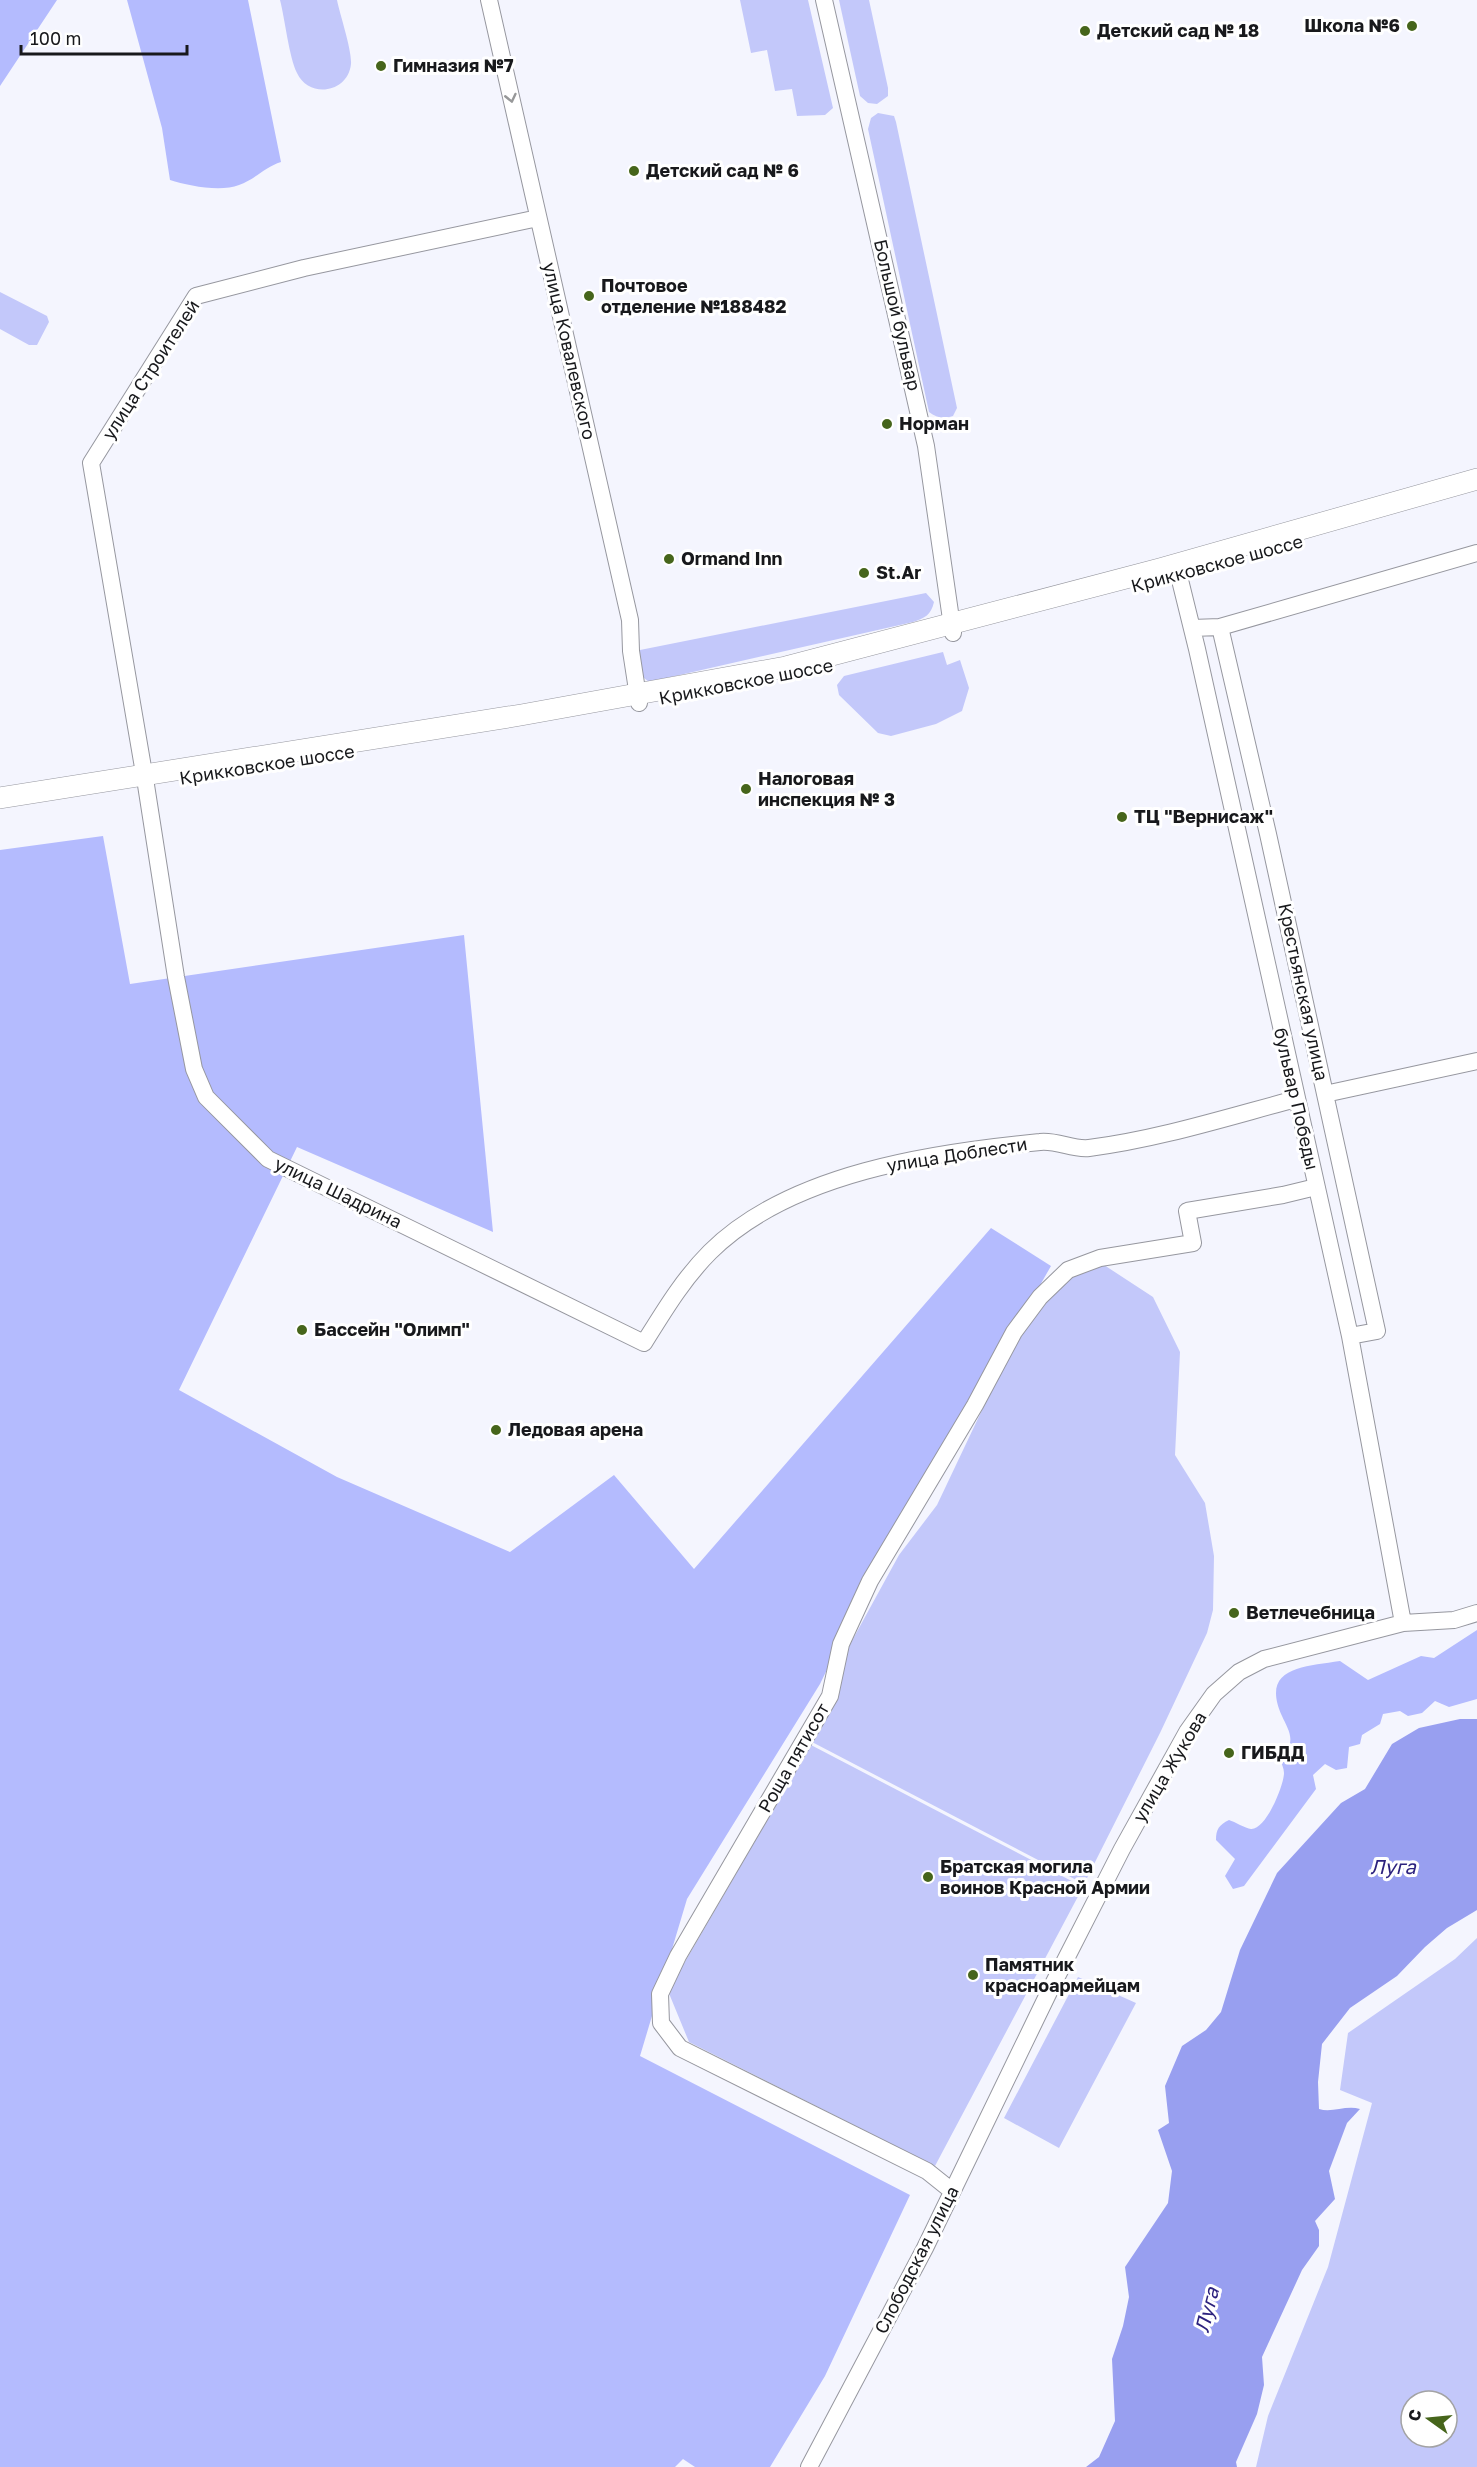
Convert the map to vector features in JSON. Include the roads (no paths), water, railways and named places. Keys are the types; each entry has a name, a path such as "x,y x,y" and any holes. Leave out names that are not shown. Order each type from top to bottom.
{"main road":[{"path":"953,628 1477,479"},
{"name":"Крикковское шоссе","path":"0,807 146,780 638,699 787,677 953,628 1179,576 1477,492"},
{"path":"0,798 146,780"}],"street":[{"name":"улица Ковалевского","path":"489,0 628,612 638,699"},
{"name":"Большой бульвар","path":"824,0 926,446 953,628"},
{"name":"улица Строителей","path":"146,780 91,463 196,296 304,268 538,218"},
{"path":"1192,628 1220,627 1477,553"},
{"name":"бульвар Победы","path":"1179,576 1350,1336 1403,1623"},
{"name":"Крестьянская улица","path":"1220,627 1377,1331 1350,1336"},
{"name":"улица Шадрина","path":"146,780 176,977 194,1069 206,1097 268,1159 644,1343"},
{"path":"1325,1094 1477,1061"},
{"name":"улица Доблести","path":"644,1343 685,1280 712,1250 759,1214 832,1180 916,1158 998,1146 1051,1140 1086,1149 1161,1135 1296,1099"},
{"name":"Роща пятисот","path":"952,2191 927,2172 680,2048 662,2023 660,1994 678,1956 830,1696 842,1644 870,1581 975,1406 1014,1332 1040,1296 1068,1270 1100,1258 1193,1243 1187,1211 1283,1195 1316,1187"},
{"name":"улица Жукова","path":"1021,2050 1162,1775 1187,1732 1214,1694 1239,1672 1264,1659 1403,1623 1454,1620 1477,1613"},
{"name":"Слободская улица","path":"809,2467 920,2258 1021,2050"}],"water":[{"name":"Луга","path":"1460,1719 1477,1719 1477,1910 1447,1928 1397,1976 1350,2008 1322,2044 1318,2082 1319,2109 1360,2109 1347,2123 1329,2171 1335,2199 1315,2221 1319,2230 1319,2246 1302,2270 1262,2357 1264,2385 1257,2414 1236,2462 1237,2467 1086,2467 1099,2457 1115,2421 1112,2359 1123,2326 1129,2297 1125,2267 1168,2203 1172,2171 1158,2130 1169,2123 1165,2086 1182,2046 1206,2030 1221,2012 1240,1950 1277,1873 1341,1803 1365,1789 1392,1744 1419,1728"}],"place":[{"name":"Школа №6","path":"1412,26"},
{"name":"Детский сад № 18","path":"1085,31"},
{"name":"Гимназия №7","path":"381,66"},
{"name":"Детский сад № 6","path":"634,171"},
{"name":"Почтовое отделение №188482","path":"589,296"},
{"name":"Норман","path":"887,424"},
{"name":"Ormand Inn","path":"669,559"},
{"name":"St.Ar","path":"864,573"},
{"name":"Налоговая инспекция № 3","path":"746,789"},
{"name":"ТЦ \"Вернисаж\"","path":"1122,817"},
{"name":"Бассейн \"Олимп\"","path":"302,1330"},
{"name":"Ледовая арена","path":"496,1430"},
{"name":"Ветлечебница","path":"1234,1613"},
{"name":"ГИБДД","path":"1229,1753"},
{"name":"Братская могила воинов Красной Армии","path":"928,1877"},
{"name":"Памятник красноармейцам","path":"973,1975"}]}
